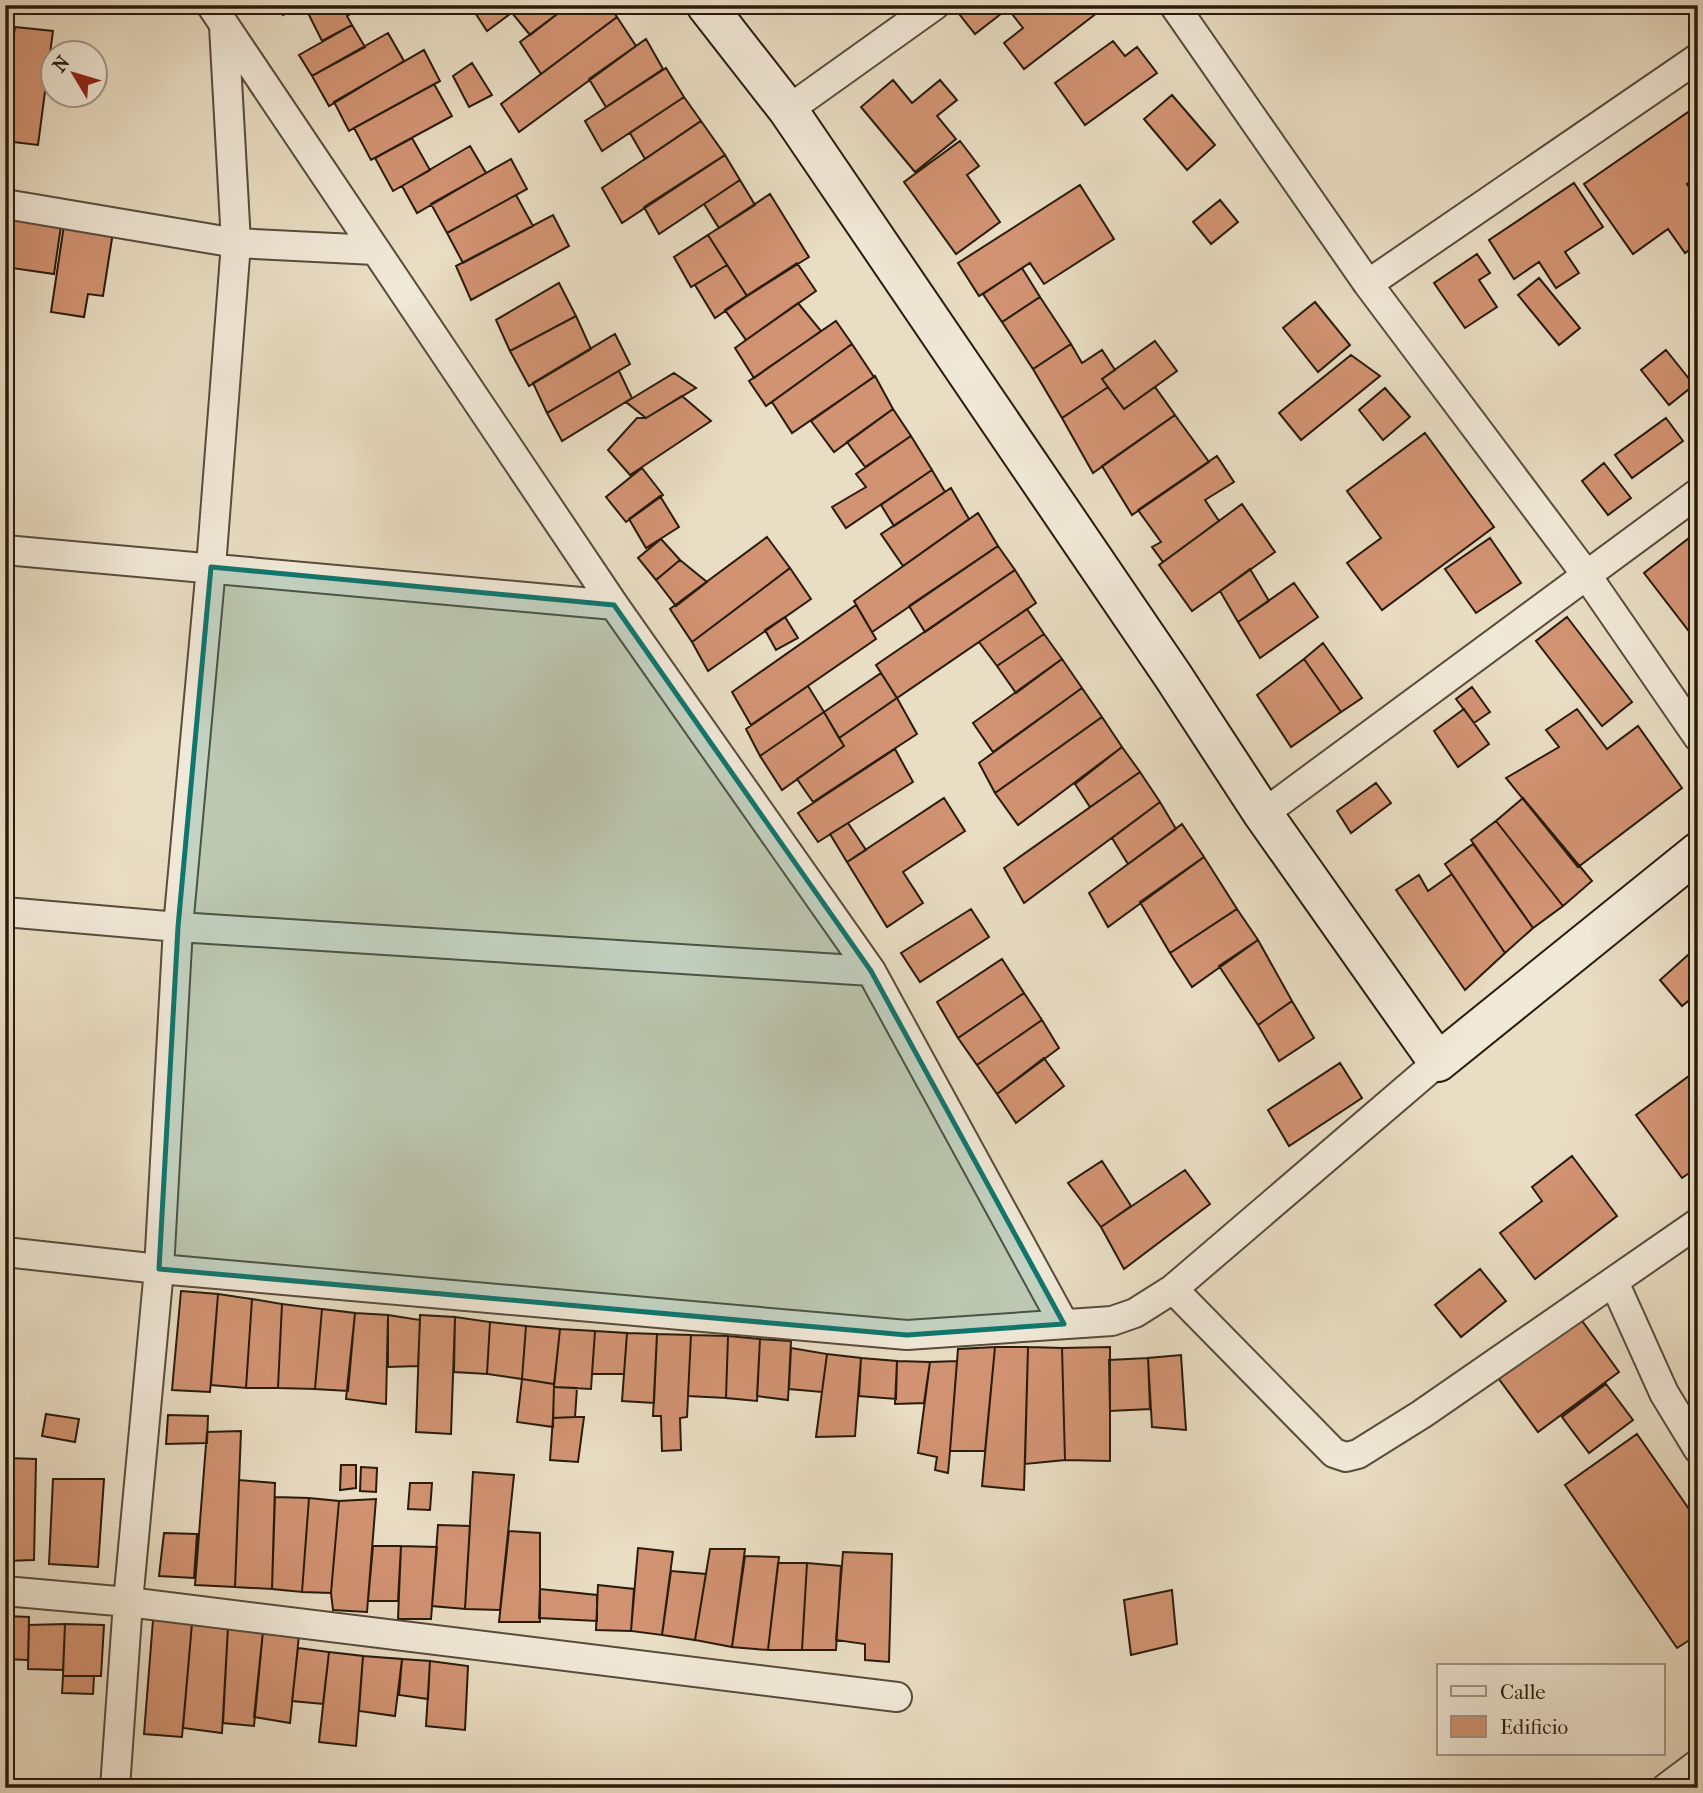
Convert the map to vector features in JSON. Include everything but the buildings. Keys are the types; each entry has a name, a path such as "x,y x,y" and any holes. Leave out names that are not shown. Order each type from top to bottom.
{"street":[{"path":"706,5 788,110 1173,676 1263,814 1438,1062"},
{"path":"788,110 934,5"},
{"path":"1174,5 1368,284 1585,573 1698,737"},
{"path":"115,1788 128,1602 159,1269 178,928 211,567 236,243 218,16"},
{"path":"218,16 614,605 872,971 1064,1324"},
{"path":"1368,284 1698,58"},
{"path":"5,204 236,243 375,250"},
{"path":"1263,814 1585,573 1698,493"},
{"path":"5,550 614,605"},
{"path":"5,1252 159,1269 907,1335 1112,1321 1135,1313 1172,1289 1438,1062 1697,851"},
{"path":"5,912 178,928 872,971"},
{"path":"1172,1289 1334,1453 1346,1457 1358,1454 1422,1414 1698,1223"},
{"path":"1614,1282 1664,1393 1698,1449"},
{"path":"5,1591 128,1602 897,1697"},
{"path":"1666,1788 1698,1764"}],"highlighted area":[{"path":"211,567 614,605 871,971 1064,1324 907,1335 159,1269 178,927"}]}
